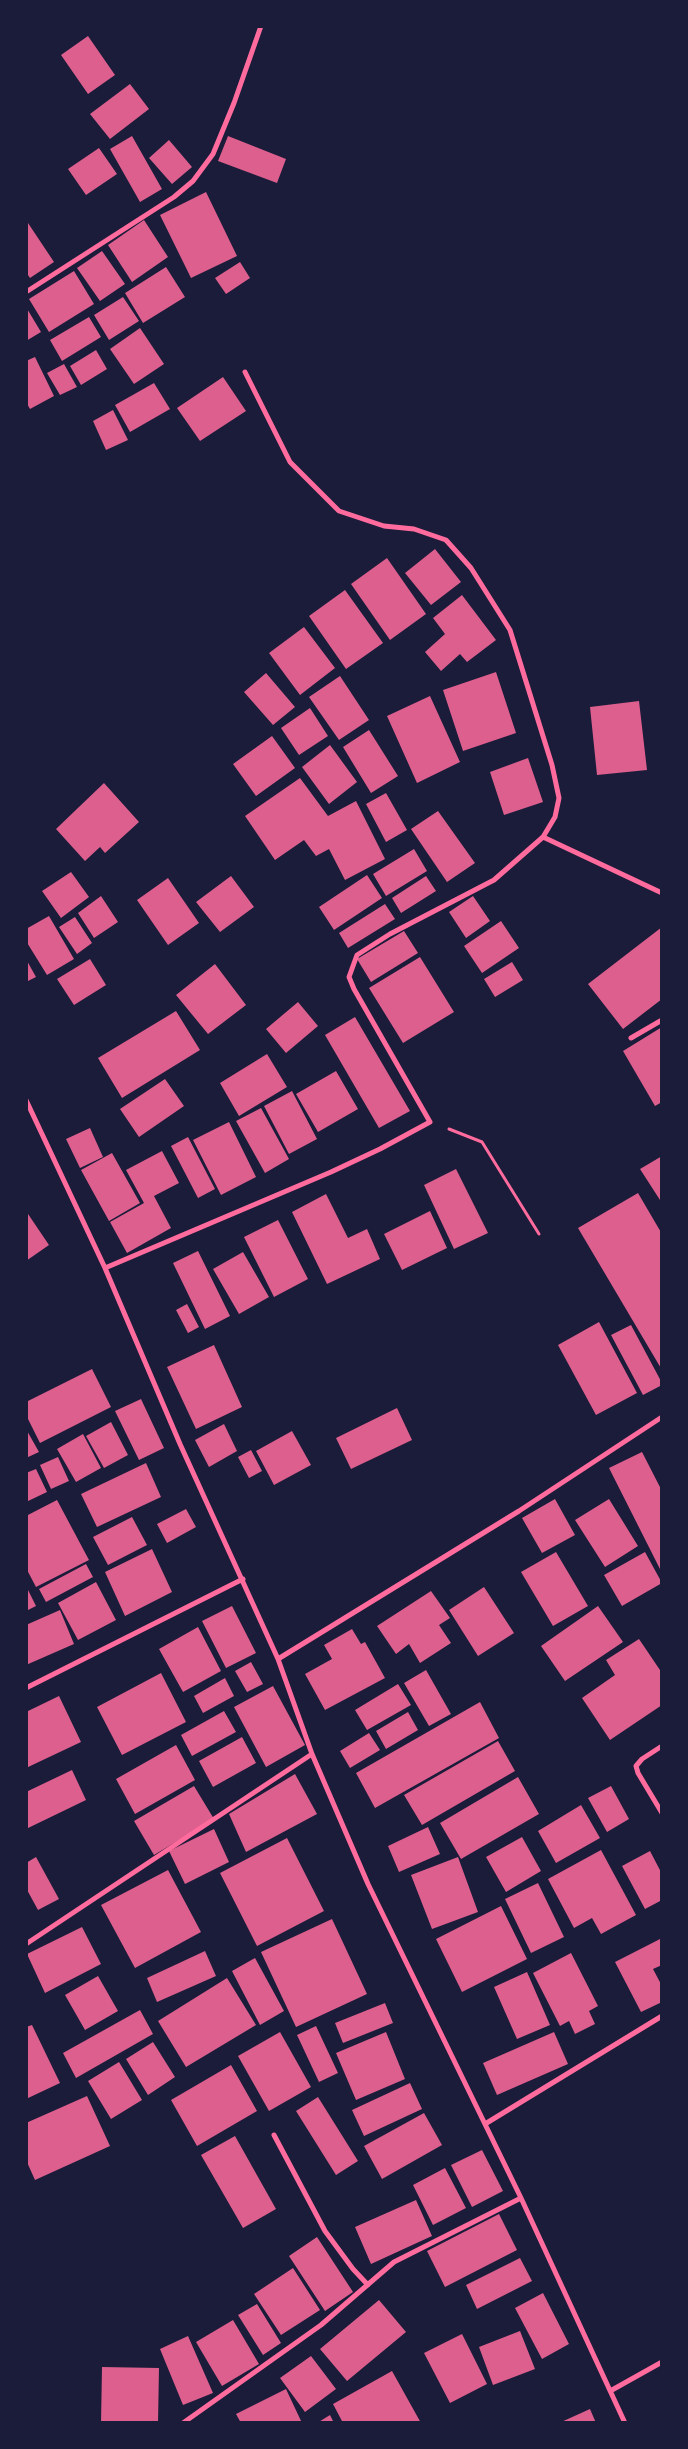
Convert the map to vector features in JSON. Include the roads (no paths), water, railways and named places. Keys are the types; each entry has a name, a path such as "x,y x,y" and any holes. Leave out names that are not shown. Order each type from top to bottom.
{"street":[{"path":"26,292 174,197 193,181 213,154 241,85 261,26"},
{"path":"105,1268 380,1150 430,1122 354,989 350,977 357,955 390,934 494,880 543,837 555,817 559,798 552,765 510,630 471,568 446,540 414,529 384,526 339,511 290,462 245,372"},
{"path":"543,837 662,893"},
{"path":"631,1038 662,1020"},
{"path":"26,1100 105,1268 180,1444 278,1658 312,1754 368,1884 521,2198 612,2390 625,2423"},
{"path":"278,1658 519,1511 662,1417"},
{"path":"26,1688 243,1579"},
{"path":"662,1746 642,1759 636,1766 638,1773 662,1813"},
{"path":"26,1944 312,1754"},
{"path":"485,2124 662,2016"},
{"path":"274,2135 325,2231 353,2269 368,2285"},
{"path":"182,2423 321,2325 394,2262 521,2198"},
{"path":"612,2390 662,2362"}]}
